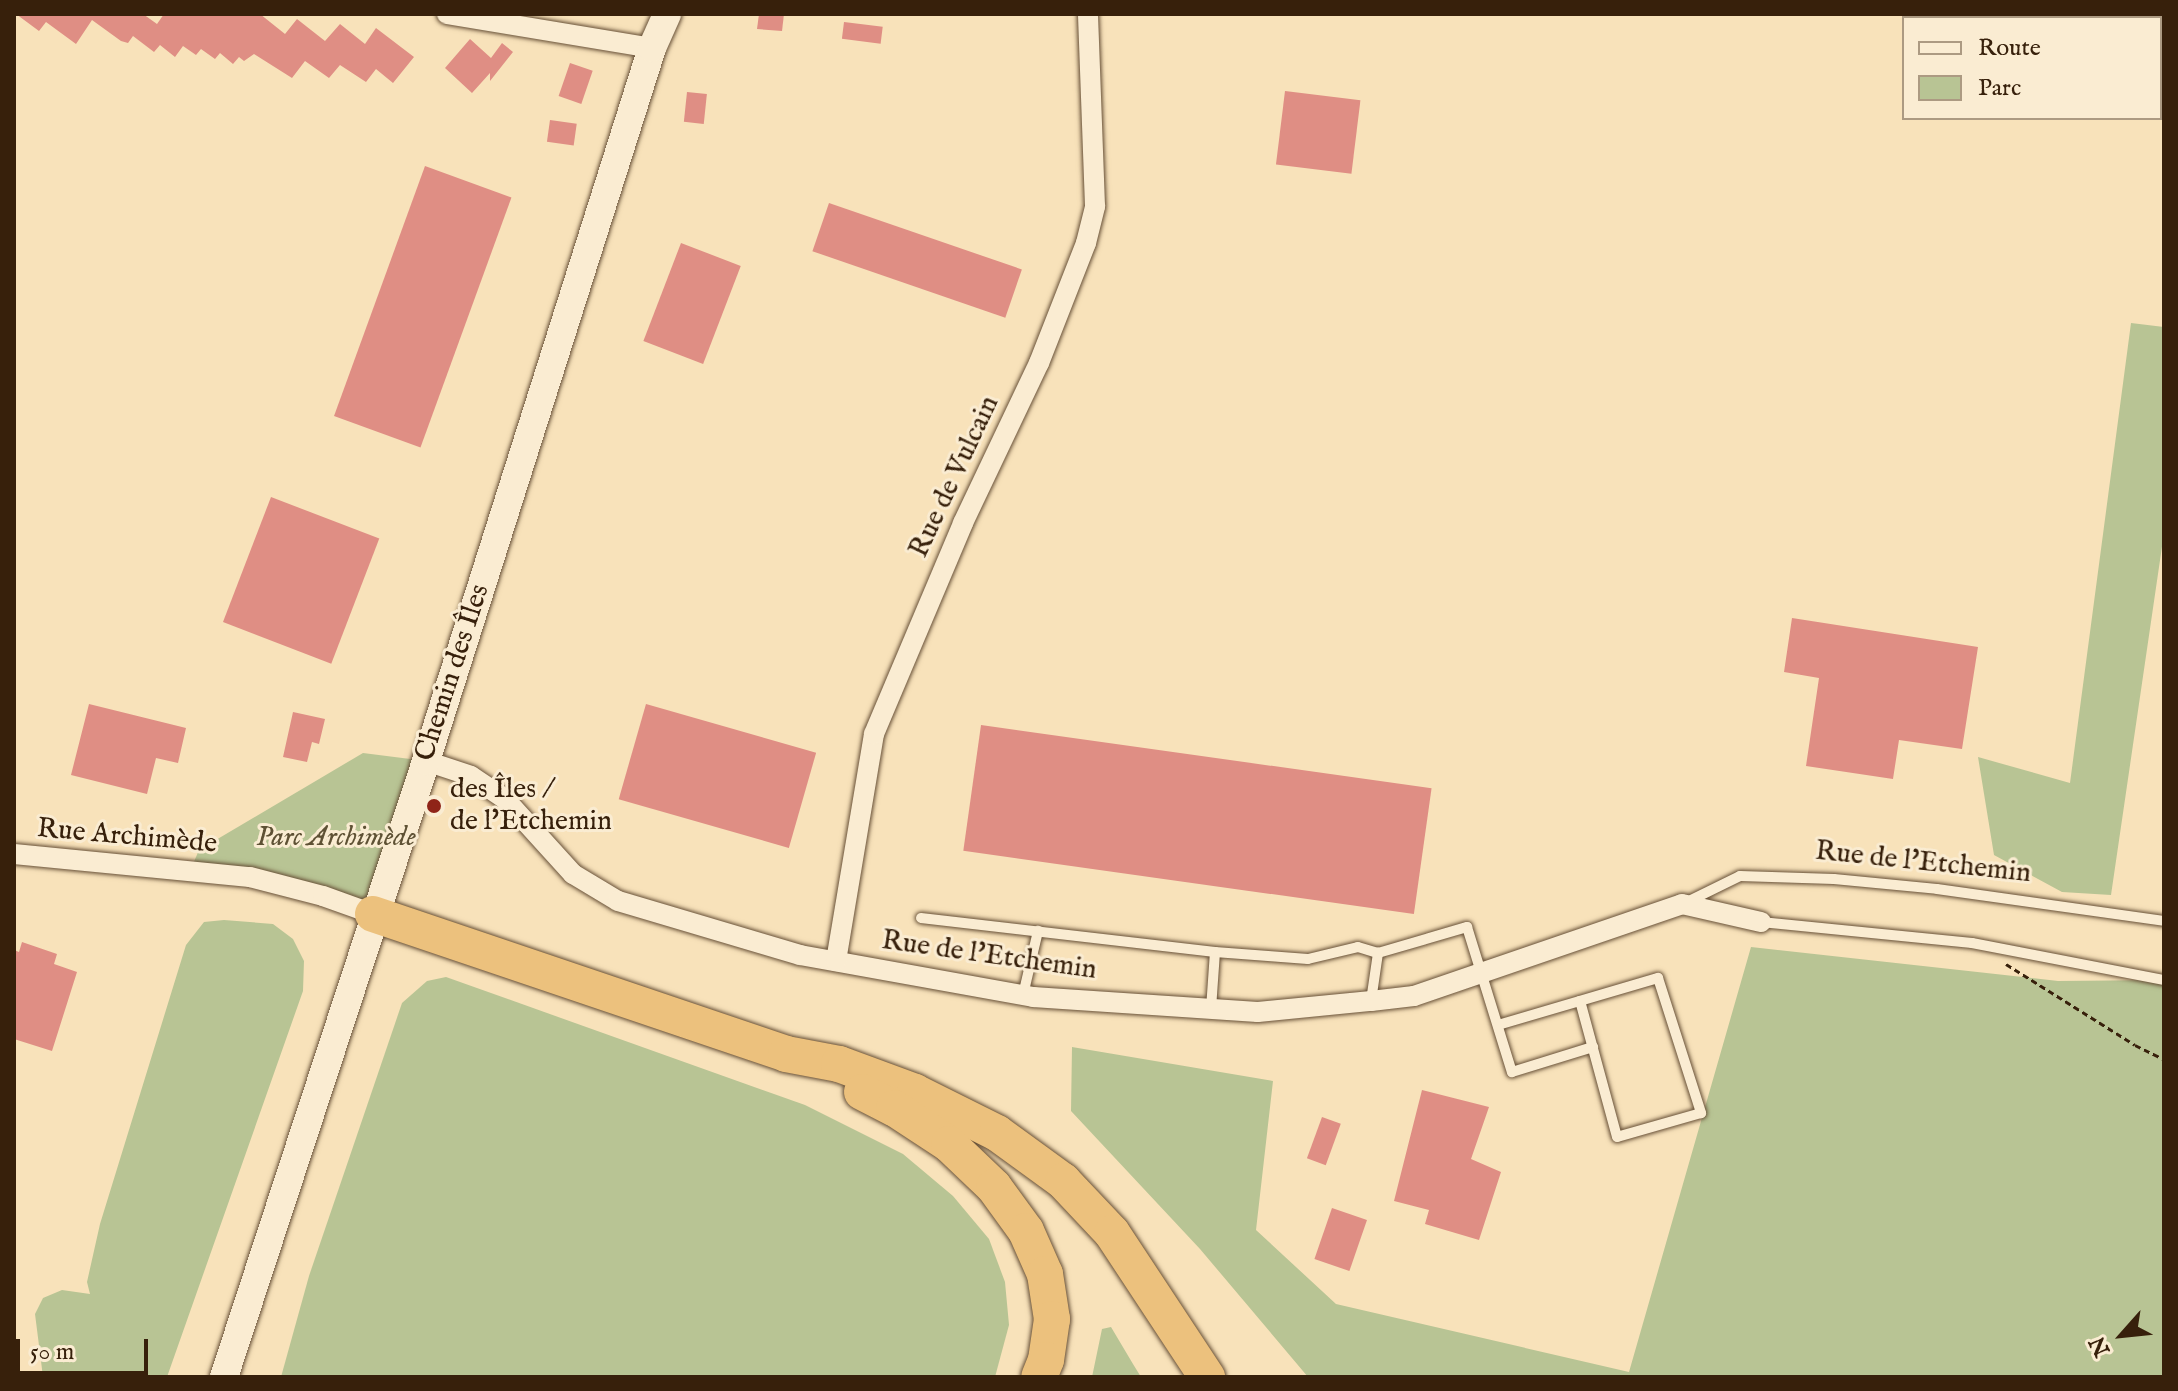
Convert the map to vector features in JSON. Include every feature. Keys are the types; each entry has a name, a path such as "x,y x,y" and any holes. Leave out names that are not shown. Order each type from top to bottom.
{"highway":[{"path":"373,914 786,1054 894,1108 949,1144 994,1187 1026,1231 1045,1274 1052,1319 1046,1360 1039,1377"},
{"path":"786,1054 839,1064 915,1092 997,1133 1063,1181 1112,1233 1207,1377"}],"street":[{"path":"447,14 652,48"},
{"name":"Chemin des Îles","path":"224,1377 373,914 426,761 652,48 667,14"},
{"name":"Rue de Vulcain","path":"836,961 874,734 963,523 1039,363 1086,243 1095,206 1088,14"},
{"name":"Rue de l'Etchemin","path":"426,761 471,776 504,798 573,874 618,901 800,955 1023,995 1258,1012 1414,996 1682,904"},
{"name":"Rue Archimède","path":"14,854 250,877 323,896 373,914"},
{"path":"1682,904 1761,922"}],"lane":[{"name":"Rue de l'Etchemin","path":"1682,904 1740,876 1756,876 1937,889 2164,921"},
{"path":"921,918 1215,952 1308,959 1358,947 1378,953 1467,927 1512,1072 1593,1047"},
{"path":"1761,922 1972,943 2164,980"},
{"path":"1023,995 1038,931"},
{"path":"1211,1009 1215,952"},
{"path":"1371,1001 1378,953"},
{"path":"1498,1025 1658,978 1701,1113 1617,1137 1580,1001"}],"path":[{"path":"1972,943 2135,1045 2164,1059"}],"green space":[{"path":"2131,323 2164,327 2164,533 2111,895 2062,892 1994,855 1978,757 2070,783"},
{"name":"Parc Archimède","path":"363,753 426,761 373,914 190,871 199,850"},
{"path":"224,920 273,924 293,939 304,961 303,991 167,1377 43,1377 35,1314 43,1298 62,1290 90,1294 87,1282 100,1224 186,945 204,922"},
{"path":"1751,947 2058,981 2164,980 2164,1377 1308,1377 1200,1249 1071,1111 1072,1047 1273,1081 1256,1230 1336,1304 1629,1372"},
{"path":"446,977 805,1105 903,1154 953,1196 989,1239 1005,1282 1009,1325 995,1377 281,1377 309,1276 402,1003 427,981"},
{"path":"1111,1327 1141,1377 1092,1377 1102,1329"}],"building":[{"path":"16,14 143,14 157,24 164,14 260,14 285,34 297,19 325,41 340,24 365,44 376,28 414,57 393,83 376,69 366,82 340,65 329,78 305,61 292,78 254,54 244,61 239,57 233,64 220,53 215,59 201,49 196,55 183,46 175,57 160,45 154,52 133,36 128,43 121,41 92,20 76,44 46,22 39,31"},
{"path":"759,14 784,14 782,31 757,29"},
{"path":"844,22 883,27 881,44 842,39"},
{"path":"470,39 491,58 502,43 513,52 490,81 490,73 472,93 445,68"},
{"path":"570,63 593,71 581,104 559,96"},
{"path":"1285,91 1360,100 1351,174 1276,164"},
{"path":"687,92 707,94 704,124 684,122"},
{"path":"550,120 577,124 574,146 547,142"},
{"path":"425,166 511,197 420,447 334,416"},
{"path":"829,203 1022,269 1005,318 812,251"},
{"path":"681,243 741,266 703,364 643,341"},
{"path":"271,497 379,539 331,664 223,622"},
{"path":"1792,618 1978,647 1962,749 1899,740 1893,779 1806,766 1819,678 1784,672"},
{"path":"89,704 186,728 178,763 156,758 147,794 71,775"},
{"path":"646,704 816,753 789,848 619,799"},
{"path":"293,712 325,719 319,744 312,742 307,762 283,757"},
{"path":"981,725 1432,788 1414,914 963,851"},
{"path":"22,942 57,954 54,964 77,972 52,1051 14,1039 14,950 19,952"},
{"path":"1422,1090 1489,1107 1471,1159 1501,1172 1479,1240 1425,1224 1429,1210 1394,1201"},
{"path":"1322,1117 1341,1124 1326,1165 1307,1158"},
{"path":"1332,1208 1367,1220 1349,1271 1314,1259"}],"place":[{"name":"des Îles / de l'Etchemin","path":"434,806"}]}
